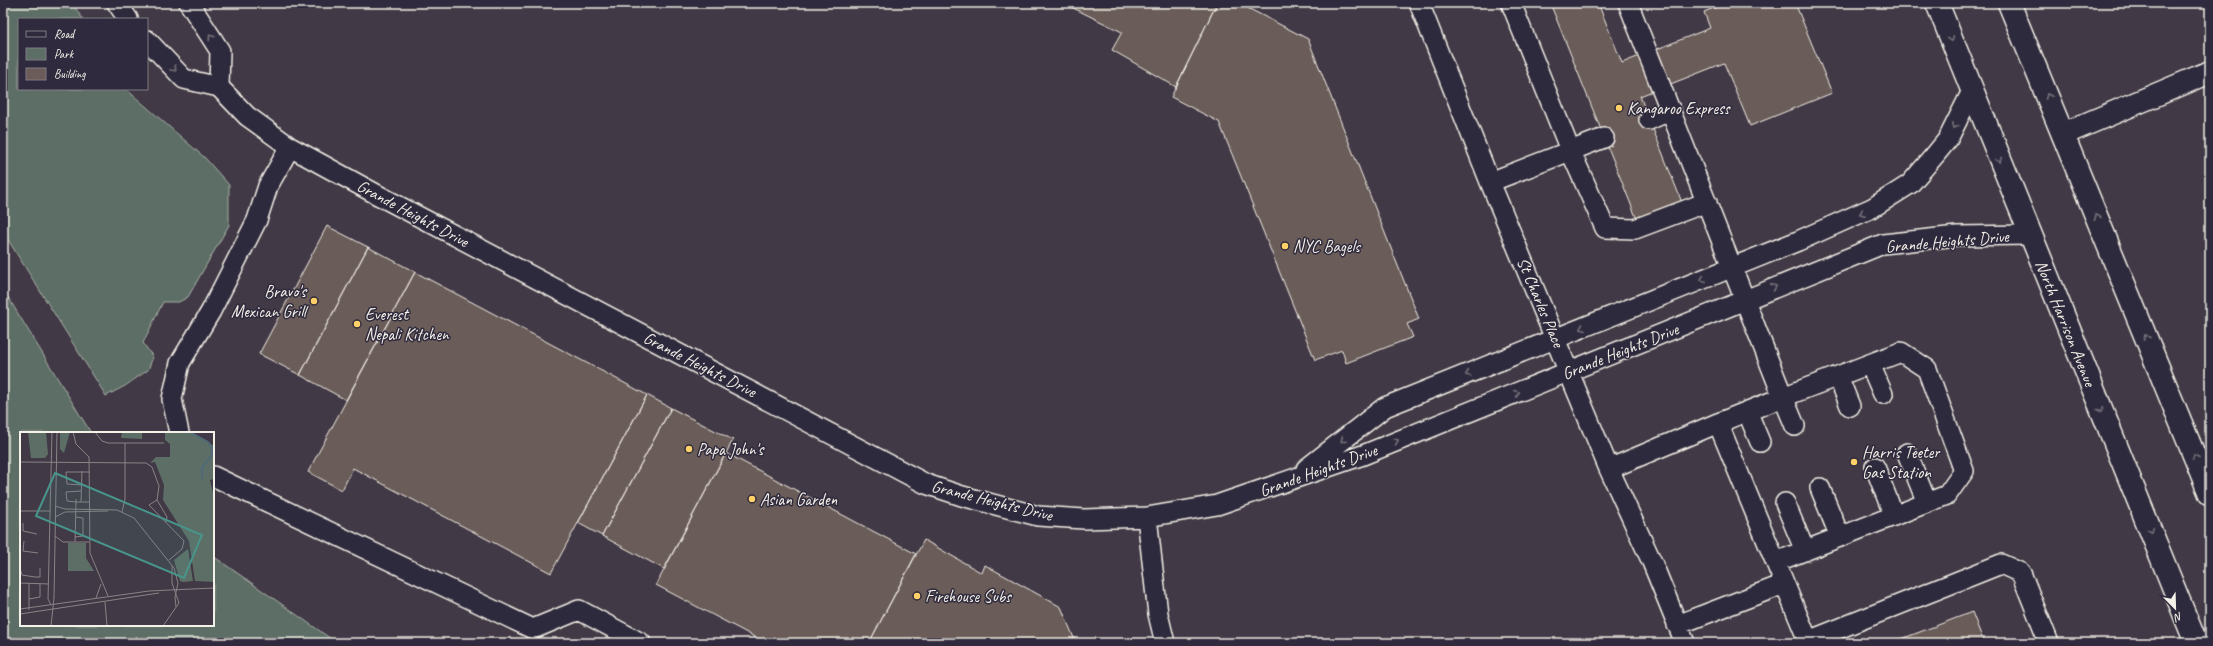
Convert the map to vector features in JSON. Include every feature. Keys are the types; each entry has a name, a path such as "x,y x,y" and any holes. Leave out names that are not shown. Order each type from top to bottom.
{"main road":[{"name":"North Harrison Avenue","path":"1937,3 2029,235 2196,643"},
{"path":"2009,3 2210,494"},
{"path":"2063,134 2210,72"}],"lane":[{"path":"117,3 127,18"},
{"path":"148,41 184,79 219,87 220,51 189,3"},
{"name":"St Charles Place","path":"1419,3 1490,182 1556,338 1609,469 1652,562 1685,643"},
{"path":"1511,3 1570,150 1605,228 1635,229 1707,202"},
{"path":"1628,3 1795,426"},
{"name":"Grande Heights Drive","path":"219,87 247,116 290,147 926,484 962,496 1038,516 1084,519 1147,517 1217,505 1363,455 1883,244 1957,236 2029,235"},
{"name":"Grande Heights Drive","path":"1294,479 1385,407 1872,208 1910,184 1948,139 1972,91"},
{"path":"1649,120 1671,110"},
{"path":"1490,182 1604,138"},
{"path":"179,432 172,399 180,363 214,304 257,220 268,186 290,147"},
{"path":"1609,469 1747,411 1901,352 1927,368 1964,471 1947,495 1776,562"},
{"path":"1870,364 1883,394"},
{"path":"1838,376 1850,406"},
{"path":"1747,411 1760,442"},
{"path":"1718,423 1808,642 2001,564 2021,573 2049,643"},
{"path":"1908,453 1927,502"},
{"path":"1875,467 1894,516"},
{"path":"214,476 534,636 579,610 641,643"},
{"path":"1820,488 1840,537"},
{"path":"1785,503 1805,551"},
{"path":"1147,517 1158,614 1165,643"},
{"path":"1677,625 1784,584"}],"green space":[{"path":"3,3 72,3 82,18 18,18 18,90 127,90 205,158 229,185 229,225 188,297 179,302 163,302 143,343 153,357 148,370 125,386 106,396 3,232"},
{"path":"3,289 90,432 20,432 20,626 214,626 214,557 337,643 3,643"}],"building":[{"path":"1063,3 1217,3 1176,87 1112,50 1122,32"},
{"path":"1217,3 1238,3 1308,39 1419,319 1407,324 1413,337 1346,363 1342,350 1315,360 1219,122 1171,97"},
{"name":"Kangaroo Express","path":"1550,3 1598,3 1622,63 1710,28 1704,12 1726,3 1795,3 1832,93 1750,126 1724,63 1640,96 1683,205 1638,222"},
{"name":"Bravo's Mexican Grill","path":"327,226 368,247 300,375 259,354"},
{"name":"Everest Nepali Kitchen","path":"368,247 415,272 346,400 300,375"},
{"path":"415,272 647,395 551,573 353,468 342,490 308,472"},
{"path":"647,395 671,408 602,536 578,523"},
{"path":"671,408 733,440 664,569 602,536"},
{"path":"726,453 916,554 869,643 766,643 656,585"},
{"path":"924,540 982,573 985,565 1061,607 1076,643 869,643"},
{"path":"1972,612 1984,643 1891,643"}],"place":[{"name":"Kangaroo Express","path":"1619,108"},
{"name":"NYC Bagels","path":"1285,246"},
{"name":"Bravo's Mexican Grill","path":"314,301"},
{"name":"Everest Nepali Kitchen","path":"357,324"},
{"name":"Papa John's","path":"689,449"},
{"name":"Harris Teeter Gas Station","path":"1854,462"},
{"name":"Asian Garden","path":"752,499"},
{"name":"Firehouse Subs","path":"917,596"}]}
